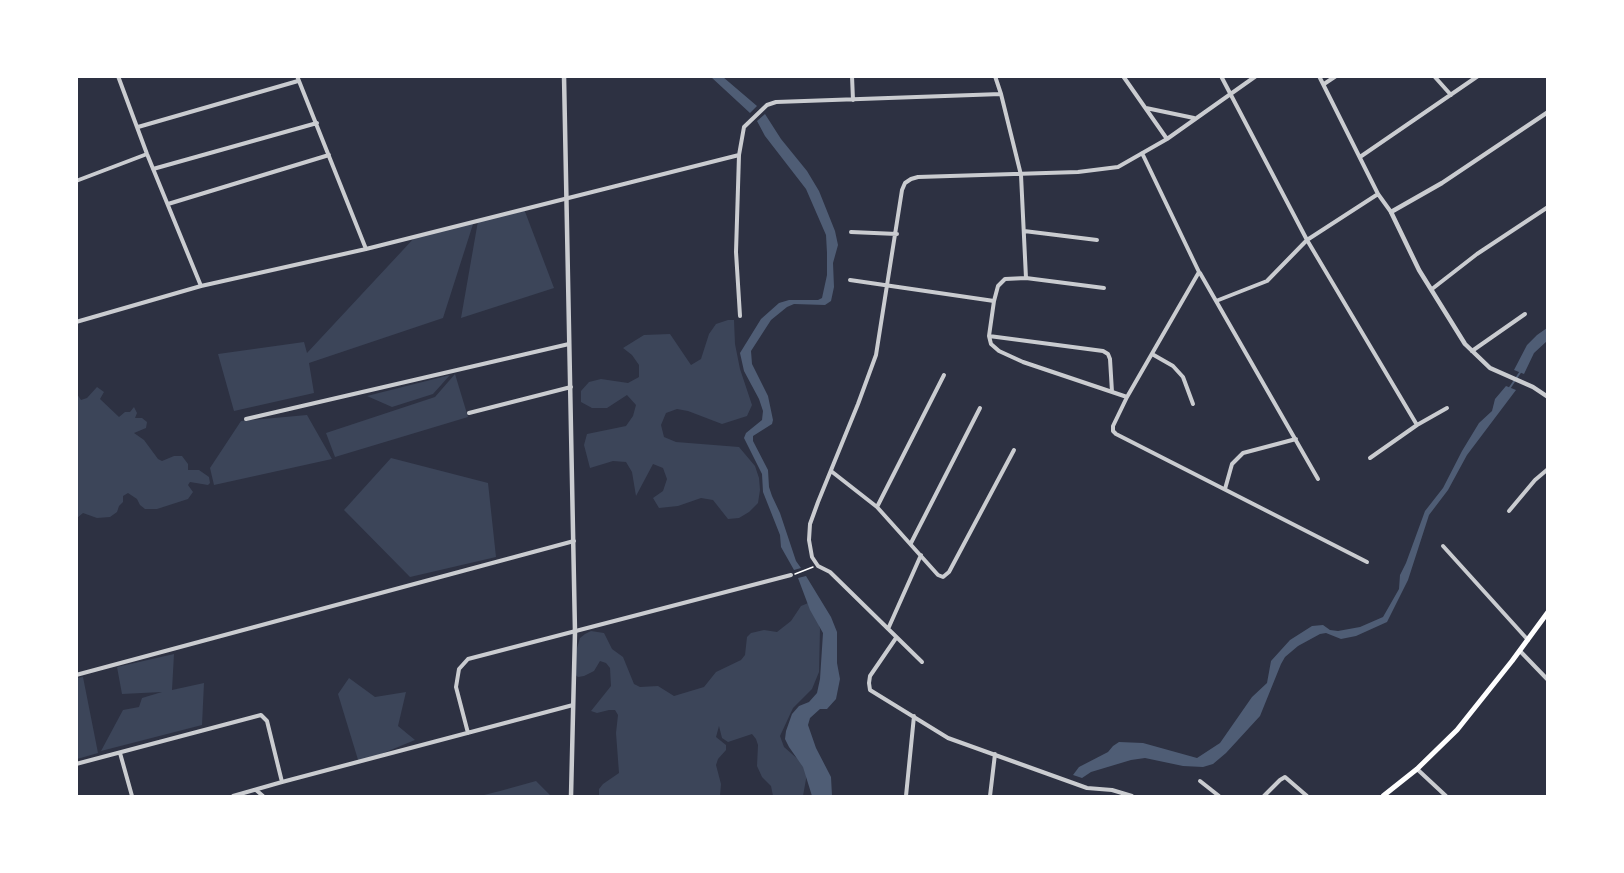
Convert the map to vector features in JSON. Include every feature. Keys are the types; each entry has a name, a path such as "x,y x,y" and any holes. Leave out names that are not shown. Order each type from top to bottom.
{"main road":[{"path":"1383,796 1417,769 1457,730 1548,612"}],"street":[{"path":"118,76 147,154 201,285"},
{"path":"564,76 575,632 571,796"},
{"path":"852,76 853,100"},
{"path":"995,76 1021,175 1026,278"},
{"path":"1123,76 1167,139"},
{"path":"1221,76 1307,240 1417,425"},
{"path":"922,662 830,573 818,566 812,557 810,524 876,355 905,183 911,178 918,177 1021,175 1118,167 1167,139 1256,76"},
{"path":"1319,76 1419,270 1465,344 1490,368 1533,387 1548,398"},
{"path":"1323,84 1336,76"},
{"path":"1434,76 1450,95"},
{"path":"1360,157 1478,76"},
{"path":"138,127 297,79 366,249"},
{"path":"741,316 736,252 739,154 744,127 767,105 776,102 1001,94"},
{"path":"1145,108 1196,118"},
{"path":"1391,212 1442,183 1548,112"},
{"path":"153,169 316,123"},
{"path":"1142,153 1199,272 1318,478"},
{"path":"76,181 147,154"},
{"path":"76,322 201,285 366,249 739,154"},
{"path":"168,204 329,155"},
{"path":"1216,301 1267,281 1307,240 1378,194"},
{"path":"1432,290 1477,254 1548,207"},
{"path":"1024,231 1097,240"},
{"path":"851,232 897,234"},
{"path":"1199,272 1127,397 1113,426 1116,434 1367,562"},
{"path":"1104,288 1026,278 1005,279 998,285 989,336 991,344 999,351 1023,362 1127,397"},
{"path":"850,280 994,301"},
{"path":"1472,351 1525,314"},
{"path":"989,336 1103,351 1110,359 1112,392"},
{"path":"246,419 571,344"},
{"path":"1152,354 1173,366 1183,377 1193,405"},
{"path":"877,507 944,375"},
{"path":"469,413 571,387"},
{"path":"911,543 980,408"},
{"path":"1370,458 1417,425 1447,408"},
{"path":"1225,489 1232,464 1243,453 1296,438"},
{"path":"831,471 877,507 938,575 943,577 949,573 1014,450"},
{"path":"1509,511 1534,480 1548,470"},
{"path":"76,675 574,541"},
{"path":"1443,546 1528,640"},
{"path":"888,629 921,555"},
{"path":"468,733 456,687 459,669 468,659 791,575"},
{"path":"896,638 870,676 870,690 948,738 1087,788 1112,790 1132,796"},
{"path":"1520,651 1548,680"},
{"path":"233,796 573,705"},
{"path":"76,764 261,715 267,721 282,782"},
{"path":"906,796 914,716"},
{"path":"120,753 132,796"},
{"path":"990,796 994,754"},
{"path":"1417,769 1446,796"},
{"path":"1264,796 1285,777 1307,796"},
{"path":"1200,781 1219,796"},
{"path":"256,790 262,796"}],"path":[{"path":"791,575 808,569"}],"shaded area":[{"path":"711,77 723,77 757,106 750,113"},
{"path":"765,114 819,191 835,231 838,245 833,263 834,287 831,301 825,305 794,304 787,307 771,320 751,351 752,364 768,396 773,420 772,424 753,436 753,441 768,470 772,496 796,561 801,568 794,570 781,547 780,535 763,492 762,474 744,438 746,433 762,420 763,411 744,371 740,353 761,319 779,303 789,300 822,298 827,275 826,235 806,189 765,136 757,121"},
{"path":"524,209 554,288 461,318 478,221"},
{"path":"474,221 443,318 309,363 314,393 234,411 218,354 304,342 307,353 416,236"},
{"path":"734,320 735,344 740,369 752,405 747,416 722,424 677,409 666,413 661,425 664,437 676,442 739,447 755,466 760,490 758,503 739,518 728,519 713,500 701,498 678,506 659,508 653,498 663,491 667,479 663,468 653,464 636,496 632,472 626,462 613,461 590,468 584,445 587,434 626,426 633,416 636,405 627,395 607,408 592,408 581,402 581,391 589,382 601,379 628,383 639,377 639,365 623,348 644,335 670,334 691,365 701,359 709,334 716,324"},
{"path":"1547,328 1547,341 1534,353 1524,374 1514,370 1527,345"},
{"path":"455,374 468,417 335,457 326,433 435,397"},
{"path":"450,375 433,394 392,407 367,396"},
{"path":"1506,386 1516,390 1467,455 1448,490 1429,515 1408,580 1387,622 1356,636 1341,639 1326,633 1320,634 1298,646 1285,657 1281,664 1260,716 1213,764 1203,767 1183,766 1145,758 1091,772 1082,778 1073,775 1079,767 1108,752 1119,742 1143,743 1197,758 1220,743 1252,697 1267,683 1271,661 1290,640 1312,626 1323,625 1330,630 1338,631 1360,627 1383,617 1399,589 1400,575 1425,511 1443,488 1479,423 1492,411 1495,399"},
{"path":"97,387 104,392 100,399 119,417 125,412 130,412 134,407 137,413 135,418 142,418 147,422 146,428 134,433 144,440 158,459 162,461 174,456 182,456 188,464 188,470 199,470 209,477 210,483 208,485 190,482 188,485 193,492 188,499 157,509 145,509 128,493 123,496 123,502 117,512 110,517 97,518 83,513 77,518 77,394 81,400 87,398"},
{"path":"307,415 332,459 214,485 210,468 241,421"},
{"path":"391,458 488,483 496,557 410,577 344,510"},
{"path":"806,576 831,617 837,632 837,663 840,679 836,699 827,709 820,709 810,718 808,725 816,748 831,777 832,796 812,796 803,767 785,739 792,714 817,693 820,679 823,633 810,610 798,578"},
{"path":"813,601 820,629 819,672 812,689 793,708 780,736 784,747 808,768 803,796 773,796 771,786 762,777 757,766 756,739 752,734 728,742 722,738 719,726 716,737 726,745 726,750 716,765 721,784 720,796 599,796 599,789 603,784 619,773 616,733 618,715 615,710 597,713 591,711 611,686 610,668 606,663 600,661 594,671 584,676 578,677 573,673 573,662 580,638 591,631 604,633 612,649 623,657 634,684 640,687 658,686 674,696 704,687 716,672 741,660 745,655 747,637 751,633 764,630 777,632 791,621 801,606"},
{"path":"174,654 172,690 204,683 202,725 101,751 123,710 139,707 142,698 162,692 122,694 117,667"},
{"path":"83,677 98,753 77,759 77,678"},
{"path":"349,678 375,697 406,692 398,726 415,740 359,763 338,694"},
{"path":"536,781 551,796 480,796 500,791"}],"waterway":[{"path":"1509,389 1521,371"}]}
